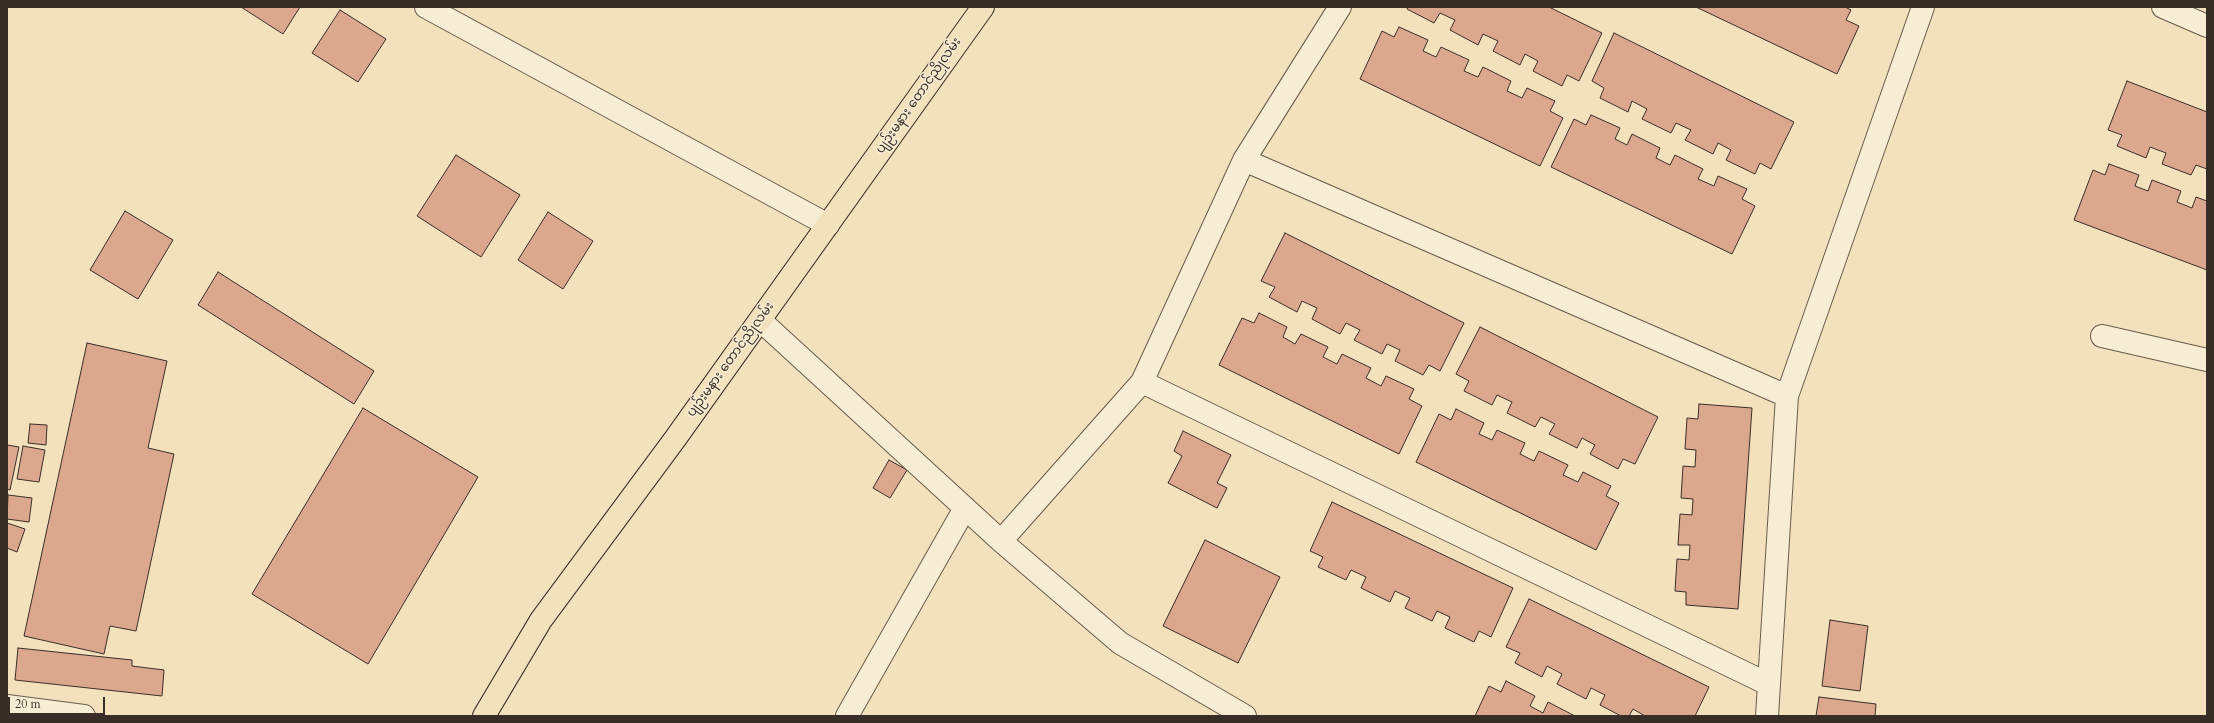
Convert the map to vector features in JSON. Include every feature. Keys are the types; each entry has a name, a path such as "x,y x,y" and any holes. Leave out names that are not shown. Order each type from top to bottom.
{"main road":[{"name":"ပျဉ်းမနား တောင်ညိုလမ်း","path":"484,716 541,620 828,226 983,7"}],"street":[{"path":"426,7 828,226"},
{"path":"1001,541 1142,382 1244,160 1340,7"},
{"path":"1767,716 1787,396 1923,7"},
{"path":"2163,7 2207,26"},
{"path":"1244,160 1787,396"},
{"path":"760,320 1001,541 1120,644 1245,716"},
{"path":"2102,336 2207,360"},
{"path":"1142,382 1768,684"},
{"path":"847,716 965,508"},
{"path":"7,706 84,716"}],"building":[{"path":"241,7 300,7 283,34"},
{"path":"1408,7 1549,7 1602,33 1579,81 1567,75 1562,86 1533,71 1538,61 1525,54 1520,65 1493,51 1498,41 1483,34 1478,45 1450,30 1455,20 1440,13 1434,23 1407,9"},
{"path":"1696,7 1845,7 1851,10 1846,20 1859,26 1837,74"},
{"path":"340,10 386,39 358,82 312,53"},
{"path":"1399,27 1428,40 1423,51 1436,57 1441,47 1469,60 1464,71 1478,77 1483,67 1511,81 1507,91 1522,98 1527,88 1555,101 1550,111 1563,118 1540,166 1360,79 1382,31 1394,37"},
{"path":"1614,33 1794,122 1771,169 1760,163 1755,174 1726,160 1731,150 1718,143 1713,154 1685,140 1691,130 1676,123 1671,133 1642,119 1647,109 1632,101 1628,112 1600,98 1604,88 1592,81"},
{"path":"2127,81 2207,112 2207,169 2196,165 2191,175 2162,164 2166,153 2150,147 2146,158 2117,146 2122,135 2108,130"},
{"path":"1591,115 1620,128 1615,139 1627,145 1632,134 1660,148 1656,158 1670,165 1675,155 1703,169 1698,179 1714,186 1718,176 1747,189 1742,199 1755,206 1732,254 1551,167 1574,119 1586,125"},
{"path":"456,155 520,195 481,257 417,216"},
{"path":"2109,164 2139,175 2135,186 2148,191 2152,180 2181,191 2177,202 2192,208 2196,197 2207,201 2207,270 2074,220 2093,170 2105,175"},
{"path":"125,211 173,240 138,299 90,270"},
{"path":"548,212 593,241 563,289 518,260"},
{"path":"1285,233 1464,323 1440,371 1429,365 1423,375 1395,361 1400,350 1387,344 1382,354 1354,340 1360,330 1346,323 1340,334 1312,319 1317,308 1302,301 1297,312 1269,297 1275,287 1261,281"},
{"path":"218,272 374,371 354,404 198,305"},
{"path":"1259,313 1287,327 1283,337 1295,344 1301,334 1328,347 1323,357 1337,364 1342,354 1371,368 1366,378 1381,386 1386,376 1414,389 1409,399 1422,406 1399,454 1219,365 1242,318 1254,323"},
{"path":"1480,327 1658,417 1635,464 1623,459 1618,469 1590,454 1595,445 1582,438 1577,448 1549,434 1555,424 1541,417 1535,427 1507,413 1512,402 1497,395 1492,405 1464,391 1469,381 1456,374"},
{"path":"87,343 167,361 148,448 174,454 136,631 110,626 104,654 24,636"},
{"path":"1699,404 1752,408 1738,609 1686,605 1686,592 1675,591 1677,559 1689,560 1690,545 1678,545 1680,514 1692,515 1693,499 1681,498 1683,466 1695,467 1696,450 1685,449 1687,418 1698,419"},
{"path":"363,408 478,477 368,664 252,594"},
{"path":"1456,409 1484,423 1479,434 1492,440 1497,430 1525,443 1520,454 1534,461 1539,451 1568,465 1563,475 1578,482 1583,472 1611,486 1606,496 1619,503 1596,550 1416,462 1439,414 1451,420"},
{"path":"30,424 47,425 46,445 28,443"},
{"path":"1183,431 1231,455 1217,483 1227,488 1217,508 1168,483 1182,456 1174,451"},
{"path":"7,445 19,447 10,490 7,489"},
{"path":"23,446 45,450 39,482 17,479"},
{"path":"889,460 907,470 890,498 873,488"},
{"path":"8,495 32,498 29,522 7,519"},
{"path":"1332,502 1513,588 1491,637 1479,631 1474,642 1445,628 1450,617 1437,611 1432,621 1405,608 1410,598 1395,591 1390,602 1361,588 1366,577 1351,570 1346,580 1318,567 1323,557 1310,551"},
{"path":"7,523 25,529 17,552 7,548"},
{"path":"1205,540 1280,577 1238,663 1163,626"},
{"path":"1529,599 1709,687 1695,716 1645,716 1633,709 1629,716 1621,716 1600,705 1605,695 1591,688 1586,699 1557,684 1562,674 1547,666 1542,677 1515,663 1520,653 1506,647"},
{"path":"1830,620 1868,626 1860,691 1822,686"},
{"path":"18,648 132,660 132,666 164,670 162,696 15,680"},
{"path":"1506,681 1535,696 1530,706 1543,713 1548,702 1575,716 1475,716 1489,686 1501,692"},
{"path":"1819,697 1876,704 1875,716 1816,716"}]}
